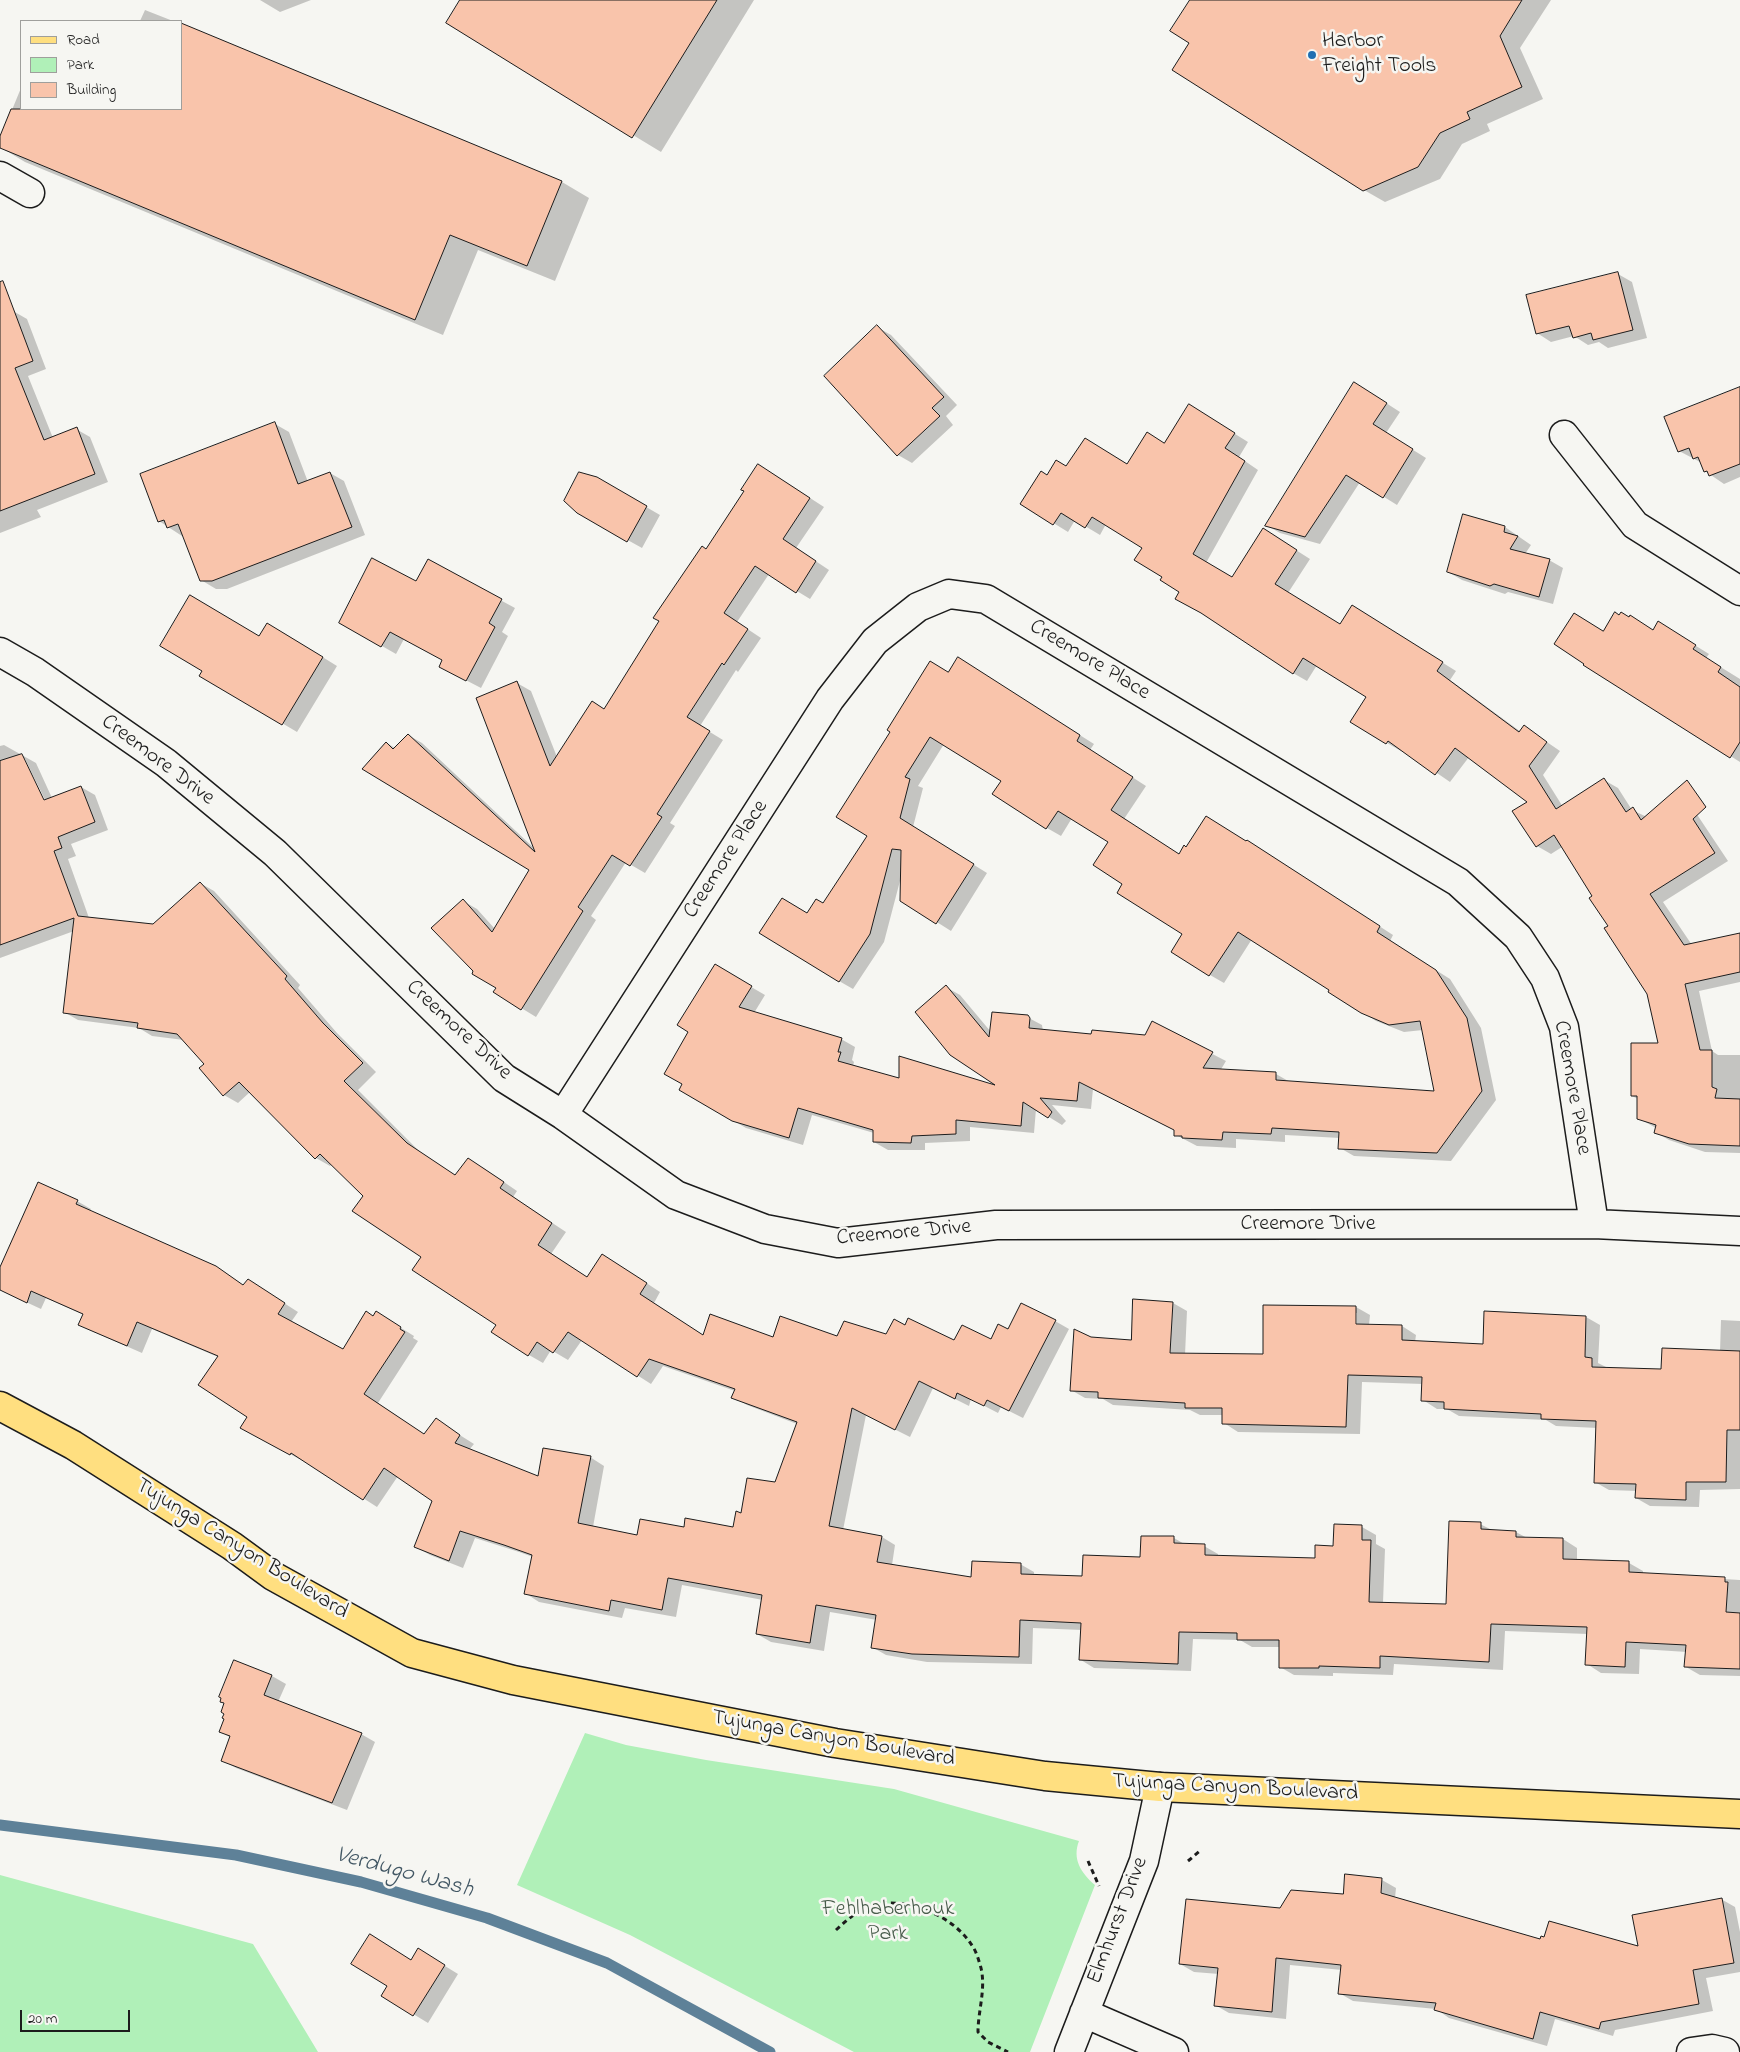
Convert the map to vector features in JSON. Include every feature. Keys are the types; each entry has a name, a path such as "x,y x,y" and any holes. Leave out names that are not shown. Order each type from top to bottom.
{"main road":[{"name":"Tujunga Canyon Boulevard","path":"0,1406 73,1446 232,1546 272,1576 412,1653 513,1680 835,1743 1045,1776 1160,1787 1740,1814"}],"street":[{"path":"0,176 30,193"},
{"path":"1564,435 1635,525 1740,591"},
{"name":"Creemore Place","path":"563,1115 830,699 875,641 918,607 950,594 986,599 1458,882 1518,937 1545,978 1564,1027 1594,1224"},
{"name":"Creemore Drive","path":"0,652 35,672 166,763 268,847 504,1078 563,1115 676,1195 765,1229 838,1243 996,1225 1594,1224 1740,1231"},
{"name":"Elmhurst Drive","path":"1069,2052 1144,1861 1160,1787"},
{"path":"1084,2013 1174,2052"},
{"path":"1691,2052 1712,2049 1725,2052"}],"path":[{"path":"1188,1861 1201,1850"},
{"path":"836,1930 852,1915 872,1906 887,1903 906,1903 952,1923 972,1944 981,1969 983,1989 978,2014 978,2032 988,2042 1008,2052"}],"green space":[{"name":"Fehlhaberhouk Park","path":"585,1733 626,1745 706,1760 894,1789 1079,1841 1077,1860 1082,1871 1095,1885 1030,2052 854,2052 630,1935 517,1885"},
{"path":"0,1875 253,1944 318,2052 0,2052"}],"building":[{"path":"460,0 717,0 632,138 446,23"},
{"path":"1190,0 1522,0 1500,36 1522,87 1467,112 1470,119 1440,133 1418,167 1363,191 1172,70 1189,43 1170,31"},
{"path":"182,23 562,181 527,266 450,235 415,320 0,148 0,136 11,109 182,110"},
{"path":"1618,272 1633,330 1593,340 1591,333 1573,338 1569,326 1536,334 1526,295"},
{"path":"3,281 33,361 15,368 44,440 77,427 95,474 0,511 0,282"},
{"path":"877,325 944,397 932,408 940,416 897,456 824,376"},
{"path":"1354,382 1387,403 1373,424 1413,449 1383,498 1346,475 1305,537 1265,526"},
{"path":"1740,387 1740,464 1709,476 1707,471 1704,472 1698,457 1693,459 1689,448 1678,452 1664,417"},
{"path":"1189,404 1235,433 1225,448 1245,461 1193,554 1232,577 1263,528 1297,550 1275,584 1340,624 1352,605 1443,662 1437,671 1519,732 1524,725 1547,742 1529,766 1556,809 1604,778 1626,812 1633,807 1641,820 1687,780 1706,807 1693,819 1715,853 1650,894 1684,945 1740,933 1740,972 1685,984 1700,1050 1712,1050 1712,1087 1717,1089 1715,1098 1740,1099 1740,1146 1689,1144 1654,1133 1656,1125 1637,1119 1637,1096 1631,1096 1631,1043 1658,1043 1647,994 1604,928 1608,926 1589,898 1592,896 1554,835 1536,847 1512,811 1527,802 1455,748 1435,775 1388,741 1386,744 1350,722 1366,697 1303,658 1293,674 1201,613 1175,599 1179,592 1160,580 1162,577 1134,560 1142,548 1092,517 1085,528 1061,513 1053,525 1020,504 1041,471 1047,475 1056,460 1066,466 1085,438 1127,464 1147,432 1164,443"},
{"path":"275,422 298,484 330,472 352,527 212,581 200,581 178,524 167,528 164,520 158,522 140,474"},
{"path":"758,464 810,498 783,539 816,561 796,593 755,566 724,613 748,629 724,665 722,663 687,717 710,731 657,814 662,817 630,866 612,855 578,907 583,911 521,1010 493,992 496,988 472,974 473,971 431,928 463,899 492,932 529,870 362,769 386,742 393,749 408,734 535,852 476,698 517,681 550,766 592,701 604,709 659,621 653,618 702,546 706,549 744,491 741,490"},
{"path":"579,472 597,477 647,506 627,542 577,513 564,501"},
{"path":"1463,514 1505,526 1504,532 1518,536 1510,549 1550,559 1539,597 1494,584 1490,586 1447,572"},
{"path":"372,558 416,581 428,559 502,599 489,623 495,627 466,681 439,667 442,660 390,632 381,647 339,623"},
{"path":"190,595 259,636 267,623 323,657 282,725 199,676 202,671 160,646"},
{"path":"1615,612 1619,615 1621,612 1629,617 1630,615 1653,630 1658,621 1696,645 1693,649 1721,667 1718,672 1740,687 1740,742 1730,758 1583,665 1554,644 1574,613 1603,631"},
{"path":"958,657 1080,735 1077,741 1133,777 1111,810 1179,854 1184,845 1186,847 1206,816 1247,840 1380,926 1377,932 1436,970 1467,1018 1482,1091 1437,1153 1338,1149 1339,1132 1272,1128 1271,1134 1223,1132 1222,1140 1182,1138 1182,1136 1174,1136 1174,1130 1079,1082 1077,1101 1040,1098 1052,1112 1048,1118 1023,1102 1021,1126 956,1120 956,1134 912,1136 911,1143 873,1142 873,1130 798,1108 789,1138 732,1121 679,1090 682,1084 664,1074 688,1032 677,1025 715,964 752,986 739,1007 842,1038 838,1052 841,1052 838,1061 899,1078 899,1056 995,1085 950,1055 915,1012 946,985 989,1037 992,1012 1028,1015 1030,1018 1029,1028 1091,1034 1092,1030 1145,1035 1152,1021 1213,1052 1203,1068 1276,1072 1276,1080 1434,1091 1420,1021 1389,1025 1361,1013 1328,992 1329,990 1238,932 1209,976 1171,952 1182,934 1117,893 1122,884 1093,865 1108,842 1058,811 1046,829 992,794 1001,781 930,737 905,777 910,779 900,818 974,864 936,924 900,901 901,850 892,849 870,934 839,982 759,933 782,898 807,913 816,899 823,903 867,836 836,817 890,732 887,730 930,661 948,672"},
{"path":"22,754 44,800 81,786 95,822 58,837 62,848 54,851 78,916 153,924 200,882 287,976 285,979 323,1023 363,1063 344,1081 407,1143 455,1175 468,1158 504,1182 500,1188 552,1223 538,1245 587,1277 602,1254 647,1283 640,1294 703,1335 710,1314 773,1337 780,1316 837,1336 844,1321 886,1334 894,1319 905,1325 908,1318 954,1340 962,1325 991,1339 998,1324 1008,1329 1021,1303 1056,1320 1009,1411 987,1400 984,1406 957,1393 955,1399 919,1381 895,1430 852,1408 829,1526 882,1536 877,1562 971,1577 972,1561 1021,1563 1021,1574 1082,1576 1083,1555 1140,1557 1141,1536 1174,1536 1174,1543 1205,1544 1205,1555 1315,1558 1315,1545 1333,1546 1334,1524 1362,1525 1362,1540 1371,1540 1369,1602 1446,1604 1449,1521 1481,1522 1481,1529 1516,1531 1516,1537 1563,1538 1563,1559 1629,1561 1629,1572 1725,1577 1725,1582 1728,1582 1726,1612 1740,1613 1740,1669 1684,1667 1686,1645 1626,1642 1625,1667 1585,1665 1587,1627 1491,1624 1489,1662 1380,1656 1380,1668 1319,1666 1319,1668 1279,1668 1279,1640 1237,1640 1237,1633 1179,1632 1178,1664 1079,1660 1081,1623 1020,1620 1019,1657 912,1654 871,1648 876,1615 816,1605 810,1643 756,1634 762,1595 668,1578 662,1610 611,1600 609,1611 524,1594 532,1555 504,1545 460,1531 449,1561 414,1547 432,1501 384,1468 363,1500 291,1453 290,1455 240,1428 247,1417 198,1385 218,1356 137,1322 127,1346 78,1325 83,1314 31,1291 27,1303 0,1290 0,1267 38,1182 78,1200 76,1204 216,1266 243,1285 248,1279 285,1303 278,1314 343,1349 366,1311 373,1316 376,1311 401,1327 400,1329 405,1332 364,1394 424,1434 436,1418 460,1435 455,1443 538,1476 543,1448 591,1456 578,1523 637,1535 640,1519 684,1527 685,1518 733,1527 736,1511 741,1513 747,1478 775,1482 797,1422 731,1398 735,1389 649,1359 637,1377 568,1332 553,1353 537,1342 528,1356 491,1332 496,1325 412,1270 421,1257 352,1211 363,1196 320,1154 315,1159 239,1082 223,1096 199,1068 204,1064 177,1034 137,1028 138,1023 63,1013 74,918 0,945 0,761"},
{"path":"1133,1299 1173,1302 1170,1353 1263,1354 1263,1305 1356,1306 1356,1324 1402,1325 1402,1340 1483,1344 1484,1311 1586,1316 1585,1357 1592,1358 1592,1367 1661,1369 1662,1348 1740,1351 1740,1430 1727,1430 1726,1482 1686,1482 1686,1500 1635,1498 1636,1484 1594,1483 1596,1421 1541,1419 1541,1414 1444,1409 1444,1402 1421,1401 1422,1377 1348,1375 1346,1427 1222,1424 1222,1408 1185,1408 1185,1403 1098,1398 1098,1392 1070,1391 1074,1329 1091,1337 1131,1340"},
{"path":"234,1660 272,1675 264,1695 362,1733 332,1803 221,1761 230,1736 219,1732 224,1719 222,1718 224,1714 221,1712 224,1703 220,1702 221,1698 219,1697"},
{"path":"1345,1874 1382,1878 1381,1893 1540,1939 1541,1936 1544,1937 1549,1921 1638,1946 1632,1915 1722,1898 1734,1963 1693,1970 1699,2004 1601,2022 1599,2029 1540,2012 1533,2039 1434,2010 1436,2003 1338,1994 1341,1965 1276,1958 1272,2012 1214,2006 1218,1968 1179,1964 1186,1899 1280,1908 1291,1890 1343,1894"},
{"path":"370,1934 411,1960 418,1948 445,1965 413,2016 381,1996 387,1986 351,1964"}],"waterway":[{"name":"Verdugo Wash","path":"0,1825 236,1855 361,1882 487,1918 607,1963 770,2052"}],"place":[{"name":"Harbor Freight Tools","path":"1312,55"}]}
